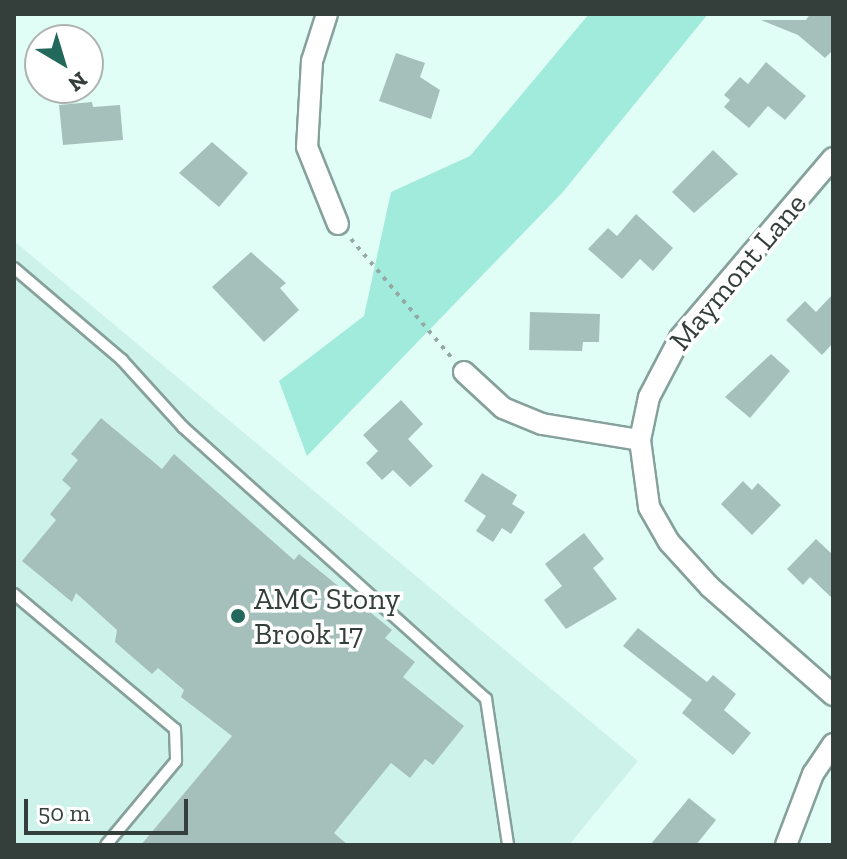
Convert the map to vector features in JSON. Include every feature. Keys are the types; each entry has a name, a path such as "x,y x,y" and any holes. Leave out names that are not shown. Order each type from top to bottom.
{"street":[{"path":"327,14 312,61 307,147 338,224"},
{"name":"Maymont Lane","path":"833,158 680,338 649,397 640,440 649,507 669,542 710,587 833,695"},
{"path":"464,372 503,408 542,424 640,440"},
{"path":"786,845 813,774 833,744"}],"lane":[{"path":"14,268 122,360 183,427 486,699 508,845"},
{"path":"14,594 175,729 176,761 106,845"}],"path":[{"path":"338,224 464,372"}],"shaded area":[{"path":"14,241 638,761 569,845 14,845"}],"green space":[{"path":"589,14 708,14 562,193 307,456 279,381 364,316 391,192 470,156"}],"building":[{"path":"810,14 833,14 833,50 825,58 798,35 761,20 806,20"},
{"path":"396,53 425,63 420,77 440,90 431,119 379,101"},
{"path":"766,62 806,96 785,120 768,106 749,128 724,107 730,100 724,95 740,77 748,84"},
{"path":"59,105 120,105 123,140 63,145"},
{"path":"212,142 248,173 219,207 179,173"},
{"path":"713,150 738,174 694,213 672,192"},
{"path":"636,214 673,248 653,271 640,259 622,279 588,249 608,228 617,236"},
{"path":"251,252 286,283 280,288 299,310 264,342 212,287"},
{"path":"833,294 833,343 822,355 786,320 805,301 816,312"},
{"path":"530,312 600,314 599,342 583,342 582,351 529,350"},
{"path":"771,354 790,371 750,418 725,397"},
{"path":"401,400 423,424 408,439 433,466 410,487 393,470 382,480 366,463 378,451 363,435"},
{"name":"AMC Stony Brook 17","path":"101,418 162,469 174,454 294,560 299,554 392,630 385,638 415,662 403,677 464,726 433,765 425,759 410,778 391,763 334,833 348,845 141,845 232,736 181,697 184,690 158,668 152,674 115,642 117,630 76,593 72,602 22,561 56,520 50,514 71,488 62,480 78,460 71,454"},
{"path":"482,473 517,495 512,504 525,512 511,534 502,528 493,542 476,531 486,516 464,501"},
{"path":"743,481 752,490 758,483 781,505 752,535 721,504"},
{"path":"584,533 604,559 593,568 617,599 566,629 544,600 562,586 545,564"},
{"path":"816,539 833,555 833,599 810,577 803,585 787,569"},
{"path":"638,628 707,682 713,675 736,694 724,710 751,733 733,755 682,713 692,700 623,646"},
{"path":"689,798 716,820 696,845 650,845"}],"place":[{"name":"AMC Stony Brook 17","path":"238,616"}]}
